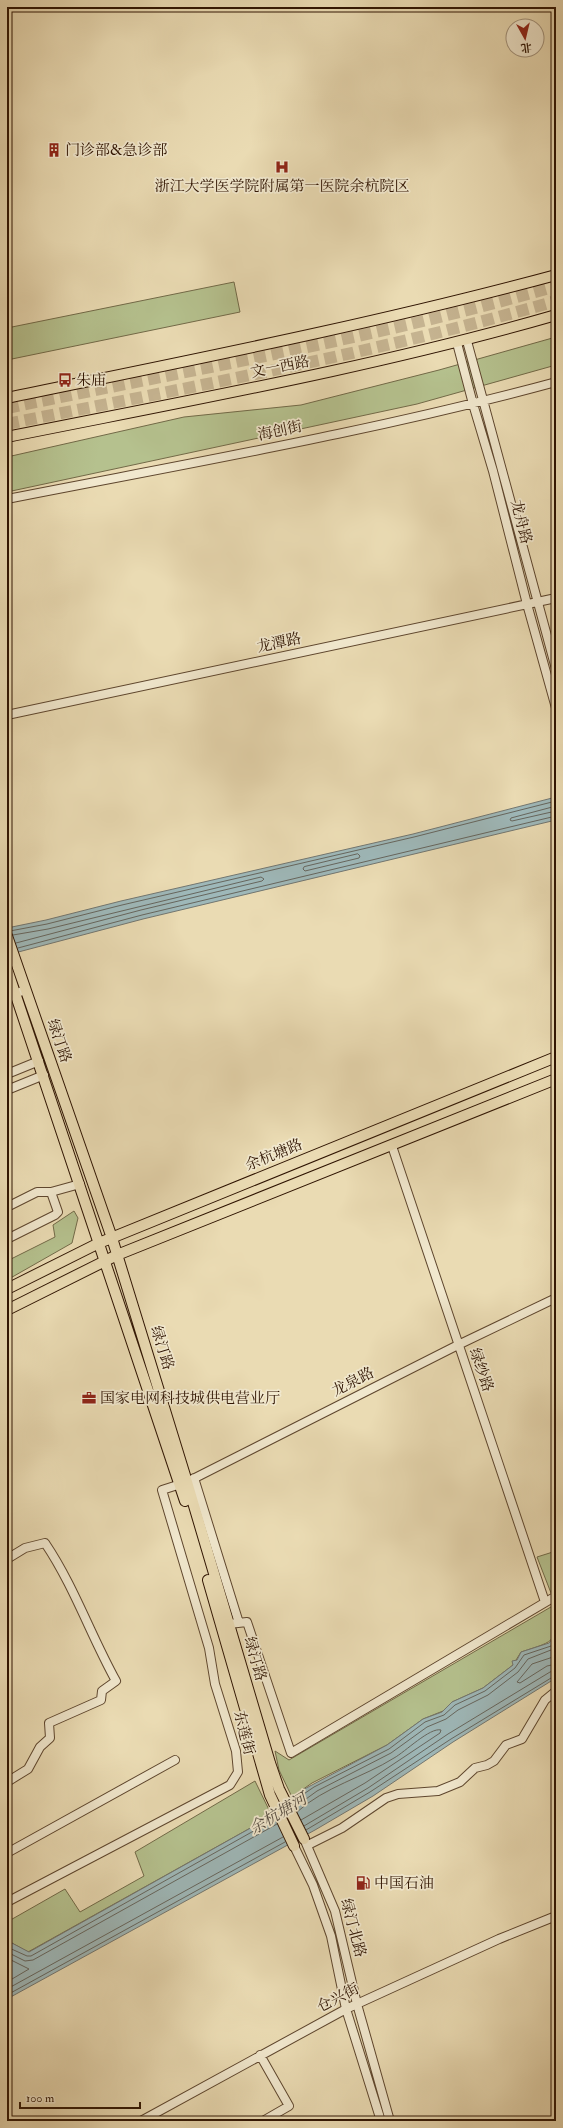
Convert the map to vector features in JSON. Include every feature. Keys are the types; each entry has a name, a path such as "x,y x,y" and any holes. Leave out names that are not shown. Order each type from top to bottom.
{"main road":[{"path":"7,398 259,346 454,303 556,275"},
{"name":"文一西路","path":"7,437 330,372 462,342 556,315"},
{"name":"绿汀路","path":"7,936 15,958 16,990 104,1260 187,1481 270,1795 294,1846"},
{"name":"绿汀路","path":"7,969 112,1238 187,1481 234,1624 279,1789 306,1842"},
{"name":"余杭塘路","path":"7,1289 99,1243 556,1057"},
{"path":"7,1310 104,1260 392,1146 556,1079"}],"street":[{"name":"龙舟路","path":"462,342 483,402 556,669"},
{"name":"龙舟路","path":"462,342 473,404 493,471 527,604 556,708"},
{"name":"海创街","path":"7,499 258,450 483,402 556,382"},
{"name":"龙潭路","path":"7,715 556,598"},
{"path":"7,1074 39,1061"},
{"path":"7,1090 44,1075"},
{"name":"绿纱路","path":"392,1146 545,1602"},
{"path":"7,1207 37,1192 51,1192 80,1184"},
{"path":"7,1239 54,1216 58,1212 51,1192"},
{"name":"龙泉路","path":"162,1490 187,1481 458,1345 556,1298"},
{"name":"东莲街","path":"7,1902 230,1785 238,1772 236,1751 215,1684 208,1648 162,1490"},
{"path":"7,1559 25,1548 45,1544 58,1562 96,1644 116,1681 102,1691 102,1700 49,1723 50,1738 40,1747 28,1769 7,1782"},
{"path":"234,1624 247,1622 291,1753 556,1596"},
{"path":"306,1842 342,1828 386,1798 398,1794 438,1791 460,1782 474,1768 487,1765 494,1761 506,1745 522,1739 545,1700 556,1691"},
{"path":"7,1853 175,1760"},
{"name":"绿汀北路","path":"306,1842 335,1911 357,2004 390,2121"},
{"name":"绿汀北路","path":"294,1846 313,1885 328,1930 346,2009 381,2121"},
{"name":"仓兴街","path":"140,2121 346,2009 499,1939 556,1916"},
{"path":"260,2055 289,2106 263,2121"}],"green space":[{"path":"234,282 240,312 7,360 7,328"},
{"path":"556,337 556,365 417,404 7,492 7,457 184,417 301,405 439,370"},
{"path":"74,1211 78,1218 72,1243 7,1280 7,1261 55,1237 53,1225"},
{"path":"556,1551 556,1590 551,1593 537,1557"},
{"path":"556,1604 555,1633 548,1642 521,1652 513,1665 483,1688 452,1702 443,1711 423,1719 387,1745 312,1783 292,1797 279,1770 275,1751 289,1760"},
{"path":"255,1781 272,1816 28,1952 10,1942 7,1944 7,1922 65,1889 80,1912 144,1876 135,1852"}],"water":[{"path":"556,797 556,820 143,919 7,955 7,928 413,834"},
{"name":"余杭塘河","path":"556,1634 556,1678 453,1742 373,1796 315,1830 7,1999 7,1944 10,1942 29,1952 272,1816 295,1794 387,1745 423,1719 442,1712 452,1702 483,1688 513,1665 512,1661 517,1660 521,1652 549,1643"}],"tunnel":[{"path":"7,408 283,352 420,322 556,286"},
{"path":"7,424 214,383 352,353 488,320 556,301"}],"place":[{"name":"门诊部&急诊部","path":"54,150"},
{"name":"浙江大学医学院附属第一医院余杭院区","path":"282,167"},
{"name":"朱庙","path":"65,380"},
{"name":"国家电网科技城供电营业厅","path":"89,1398"},
{"name":"中国石油","path":"363,1883"}]}
